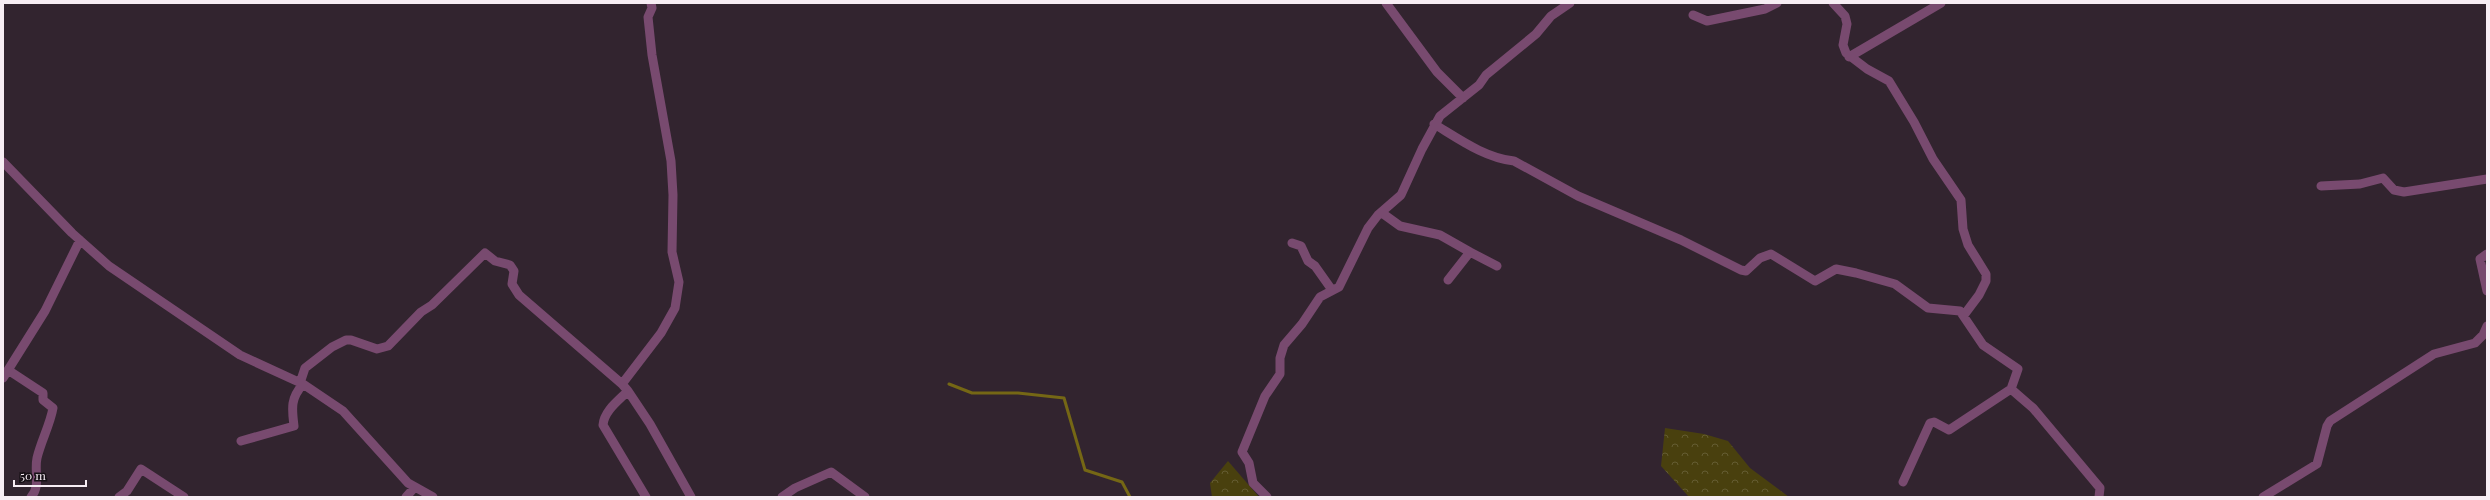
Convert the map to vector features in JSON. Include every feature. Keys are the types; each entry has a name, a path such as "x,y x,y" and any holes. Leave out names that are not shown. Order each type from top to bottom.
{"street":[{"path":"646,497 602,425 603,420 661,333 675,308 679,282 672,252 673,195 671,161 652,55 648,17 652,8 650,3"},
{"path":"1386,3 1437,72 1463,98"},
{"path":"1267,497 1252,480 1251,470 1243,449 1265,396 1280,374 1280,358 1284,345 1302,324 1320,297 1340,287 1368,228 1402,195 1434,124 1445,111 1480,85 1486,75 1536,34 1551,16 1570,3"},
{"path":"1693,15 1708,20 1765,9 1777,3"},
{"path":"1833,3 1845,16 1847,24 1843,45 1849,57 1889,82 1914,122 1933,159 1960,200 1963,228 1968,245 1986,274 1986,280 1979,295 1964,314"},
{"path":"1849,57 1941,3"},
{"path":"1434,124 1468,145 1503,160 1514,161 1578,196 1681,240 1746,272 1760,258 1771,254 1815,281 1836,269 1856,273 1895,284 1928,308 1953,309 1964,314 1970,328 1983,345 2018,369 2011,389 1949,430 1934,422 1930,423 1903,482"},
{"path":"3,162 80,240 109,266 227,347 240,355 301,384 343,411 414,488 433,497"},
{"path":"2321,186 2360,184 2383,178 2394,190 2404,192 2487,179"},
{"path":"1382,213 1400,226 1440,235 1497,266"},
{"path":"32,497 36,492 38,482 37,457 53,408 43,400 43,393 5,374 45,311 80,240"},
{"path":"1292,243 1301,246 1308,261 1315,266 1319,274 1332,290"},
{"path":"1448,280 1470,252"},
{"path":"241,441 294,426 292,407 301,384 305,368 332,347 346,340 352,340 377,349 388,346 421,312 432,305 485,253 495,261 510,265 514,271 512,284 519,294 625,388 650,424 690,497"},
{"path":"2487,254 2480,259 2487,290"},
{"path":"2263,497 2317,464 2326,426 2330,421 2434,354 2475,343 2483,335 2487,326"},
{"path":"2011,389 2033,408 2090,474 2100,488 2099,497"},
{"path":"118,497 127,491 141,469 184,497"},
{"path":"782,497 795,488 831,472 865,497"},
{"path":"406,497 414,488"}],"green space":[{"path":"1665,428 1704,434 1728,441 1750,468 1789,497 1689,497 1661,466"},
{"path":"1228,461 1259,497 1212,497 1210,483"}],"waterway":[{"path":"949,384 972,393 1018,393 1064,398 1085,470 1122,482 1130,497"}]}
